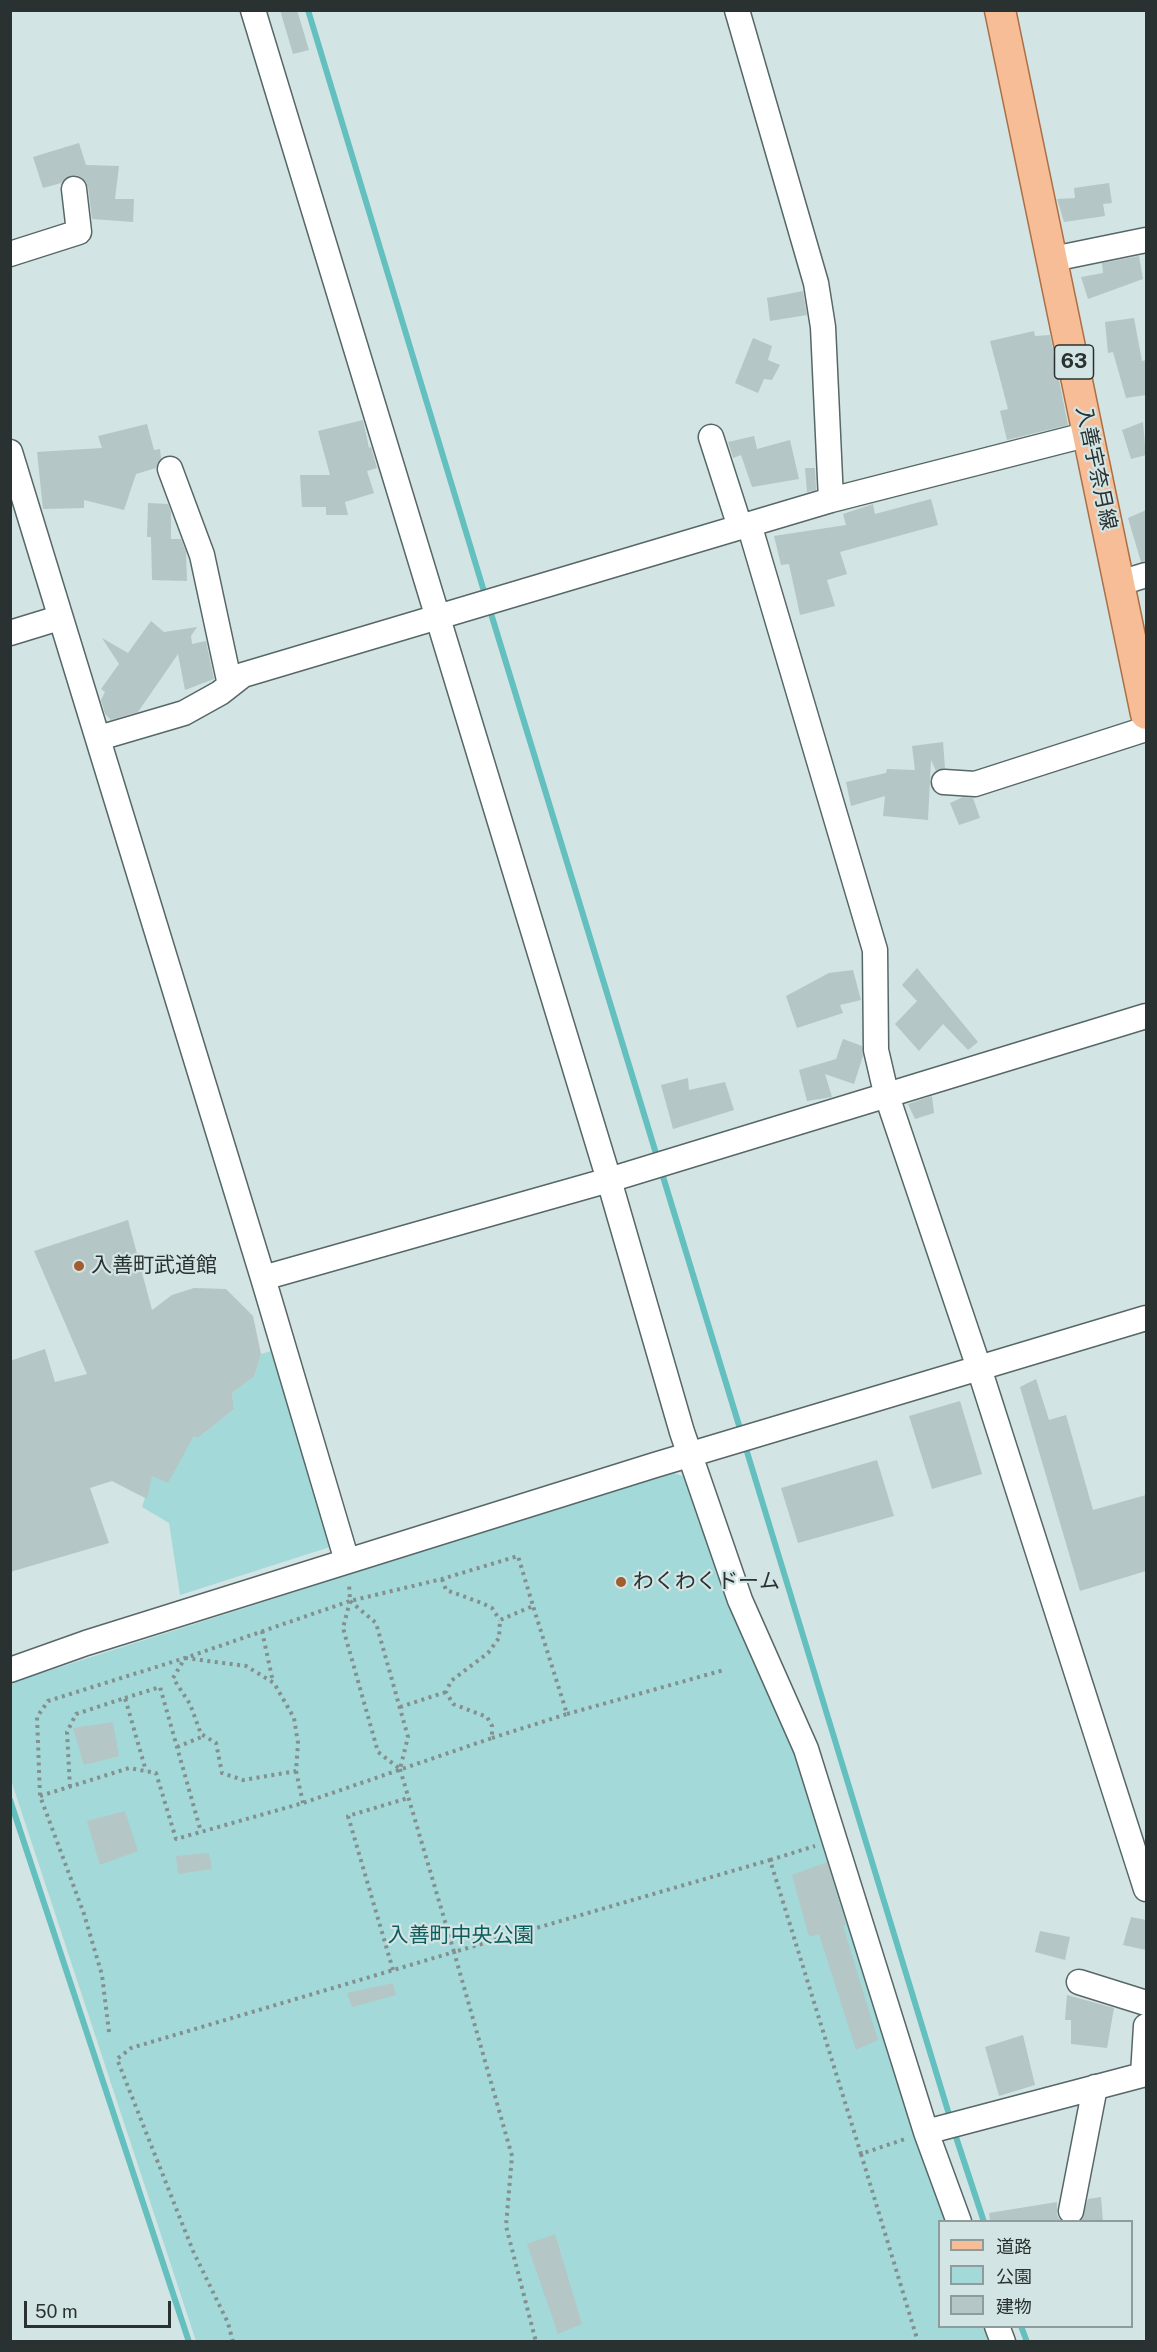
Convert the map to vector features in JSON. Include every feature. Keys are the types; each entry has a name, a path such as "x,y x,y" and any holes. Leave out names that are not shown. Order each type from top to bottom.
{"main road":[{"name":"入善宇奈月線","path":"1000,10 1089,434 1133,579 1146,714"}],"street":[{"path":"253,10 609,1179 690,1455 740,1600 806,1749 926,2132 958,2220"},
{"path":"737,10 816,283 823,327 831,501"},
{"path":"10,254 79,232 74,189"},
{"path":"1053,259 1146,240"},
{"path":"99,738 184,713 243,675 745,525 1089,434"},
{"path":"711,437 745,525 874,950 876,1050 886,1093 979,1368 1146,1889"},
{"path":"10,452 59,618 99,738 347,1561"},
{"path":"170,469 202,555 230,685"},
{"path":"10,633 59,618"},
{"path":"944,782 975,784 1146,729"},
{"path":"263,1278 609,1179 886,1093 1146,1016"},
{"path":"10,1670 86,1643 347,1561 1146,1317"},
{"path":"1079,1982 1146,2003"},
{"path":"926,2132 1145,2074 1146,2026"},
{"path":"1071,2211 1095,2087"}],"path":[{"path":"109,2032 102,1975 84,1914 40,1796 37,1717 48,1701 184,1658 350,1600 442,1579 518,1556 567,1714"},
{"path":"347,1561 350,1600 343,1628 378,1752 400,1769"},
{"path":"400,1707 446,1692 451,1681 488,1653 499,1638 500,1620 492,1608 482,1602 446,1590 442,1579"},
{"path":"350,1600 376,1623 408,1737 400,1769 512,2156 506,2226 536,2342"},
{"path":"500,1620 533,1606"},
{"path":"262,1631 274,1683 294,1718 298,1743 296,1771 303,1803"},
{"path":"184,1658 246,1666 274,1683"},
{"path":"184,1658 174,1678 190,1704 201,1734 216,1743 222,1773 243,1780 296,1771"},
{"path":"40,1796 129,1768 156,1773 176,1839 303,1803 567,1714 724,1670"},
{"path":"70,1787 67,1732 76,1714 160,1687 201,1832"},
{"path":"446,1692 453,1704 487,1717 492,1726 492,1738"},
{"path":"125,1698 146,1772"},
{"path":"177,1747 204,1736"},
{"path":"393,1971 348,1816 408,1798"},
{"path":"233,2342 228,2323 194,2251 117,2059 131,2048 821,1844"},
{"path":"770,1860 918,2342"},
{"path":"861,2154 926,2132"}],"green space":[{"path":"271,1351 330,1547 180,1595 169,1523 142,1507 152,1476 182,1435 198,1438 234,1409 232,1393 254,1377 261,1354"},
{"name":"入善町中央公園","path":"670,1472 683,1476 799,1752 950,2220 938,2220 938,2328 985,2328 990,2341 196,2341 11,1780 10,1683"}],"building":[{"path":"280,10 297,10 309,50 293,54"},
{"path":"79,143 86,165 119,166 115,199 134,199 133,222 92,219 88,187 79,176 72,175 61,183 43,188 33,157"},
{"path":"1109,183 1112,203 1103,204 1105,216 1064,222 1057,199 1075,198 1074,188"},
{"path":"1139,256 1143,279 1088,299 1081,277 1103,273 1102,263"},
{"path":"803,291 807,315 770,321 767,298"},
{"path":"1134,318 1142,361 1146,360 1146,395 1126,398 1113,352 1108,353 1105,322"},
{"path":"1034,331 1035,336 1050,335 1068,425 1007,440 1000,411 1008,409 990,341"},
{"path":"753,338 772,346 768,360 780,365 772,380 764,379 758,393 735,383"},
{"path":"363,420 369,448 371,447 377,468 367,471 374,493 345,502 348,515 326,515 326,507 302,507 300,475 330,475 318,431"},
{"path":"1143,422 1146,455 1131,459 1122,430"},
{"path":"147,424 154,450 160,449 161,458 156,468 136,474 124,510 84,500 84,508 43,509 37,452 102,448 98,436"},
{"path":"754,436 757,449 790,440 799,479 752,487 741,455 733,458 728,442"},
{"path":"805,468 815,468 816,490 807,492"},
{"path":"931,499 938,525 840,552 847,574 827,580 835,606 800,615 789,564 781,565 774,536 846,525 843,514 873,504 875,514"},
{"path":"148,503 168,504 171,512 171,539 181,539 186,552 187,581 152,580 151,537 147,537"},
{"path":"1146,510 1146,561 1141,562 1128,518"},
{"path":"151,621 164,632 197,627 191,636 192,644 206,641 214,679 185,690 178,654 138,712 111,720 105,714 101,700 105,692 101,689 119,664 102,638 128,653"},
{"path":"943,742 945,768 936,771 931,760 928,820 883,816 885,796 851,806 846,782 886,773 887,769 915,770 912,746"},
{"path":"963,797 973,798 980,818 959,825 950,803"},
{"path":"917,968 978,1042 968,1050 943,1024 919,1051 895,1024 917,1001 902,985"},
{"path":"853,970 861,1000 840,1005 843,1013 797,1028 786,996 829,973"},
{"path":"843,1039 862,1046 863,1056 854,1084 825,1074 832,1097 807,1101 799,1070 836,1059"},
{"path":"688,1078 689,1090 725,1082 734,1110 673,1129 661,1085"},
{"path":"932,1096 934,1113 915,1119 908,1104"},
{"path":"128,1220 152,1310 172,1295 194,1288 226,1289 253,1316 261,1354 254,1377 232,1393 234,1409 198,1438 193,1437 168,1483 152,1476 147,1499 112,1481 90,1488 109,1543 10,1572 10,1361 45,1349 55,1382 87,1374 34,1251"},
{"path":"1036,1379 1049,1420 1066,1415 1093,1510 1146,1495 1146,1571 1080,1591 1020,1387"},
{"path":"960,1401 982,1474 932,1489 909,1416"},
{"path":"877,1460 894,1516 798,1543 781,1488"},
{"path":"113,1722 119,1756 84,1765 73,1728"},
{"path":"125,1811 138,1851 100,1865 87,1821"},
{"path":"209,1853 212,1869 178,1874 176,1856"},
{"path":"827,1862 846,1925 843,1926 878,2040 856,2050 819,1934 809,1937 792,1875"},
{"path":"1131,1917 1146,1920 1146,1950 1123,1945"},
{"path":"1040,1931 1070,1937 1065,1960 1035,1952"},
{"path":"393,1983 396,1995 352,2007 347,1993"},
{"path":"1067,1995 1114,2008 1107,2048 1071,2044 1071,2020 1065,2020"},
{"path":"1023,2035 1035,2085 999,2096 985,2047"},
{"path":"1101,2197 1103,2220 1081,2220 1088,2199"},
{"path":"1057,2202 1057,2215 1060,2220 990,2220 989,2213"},
{"path":"555,2234 582,2324 558,2334 527,2244"}],"waterway":[{"path":"308,10 486,598"},
{"path":"489,607 658,1160"},
{"path":"661,1170 741,1432"},
{"path":"744,1442 951,2121"},
{"path":"10,1800 189,2342"},
{"path":"954,2131 983,2220"},
{"path":"1022,2328 1027,2342"}],"place":[{"name":"入善町武道館","path":"79,1266"},
{"name":"わくわくドーム","path":"621,1582"}]}
